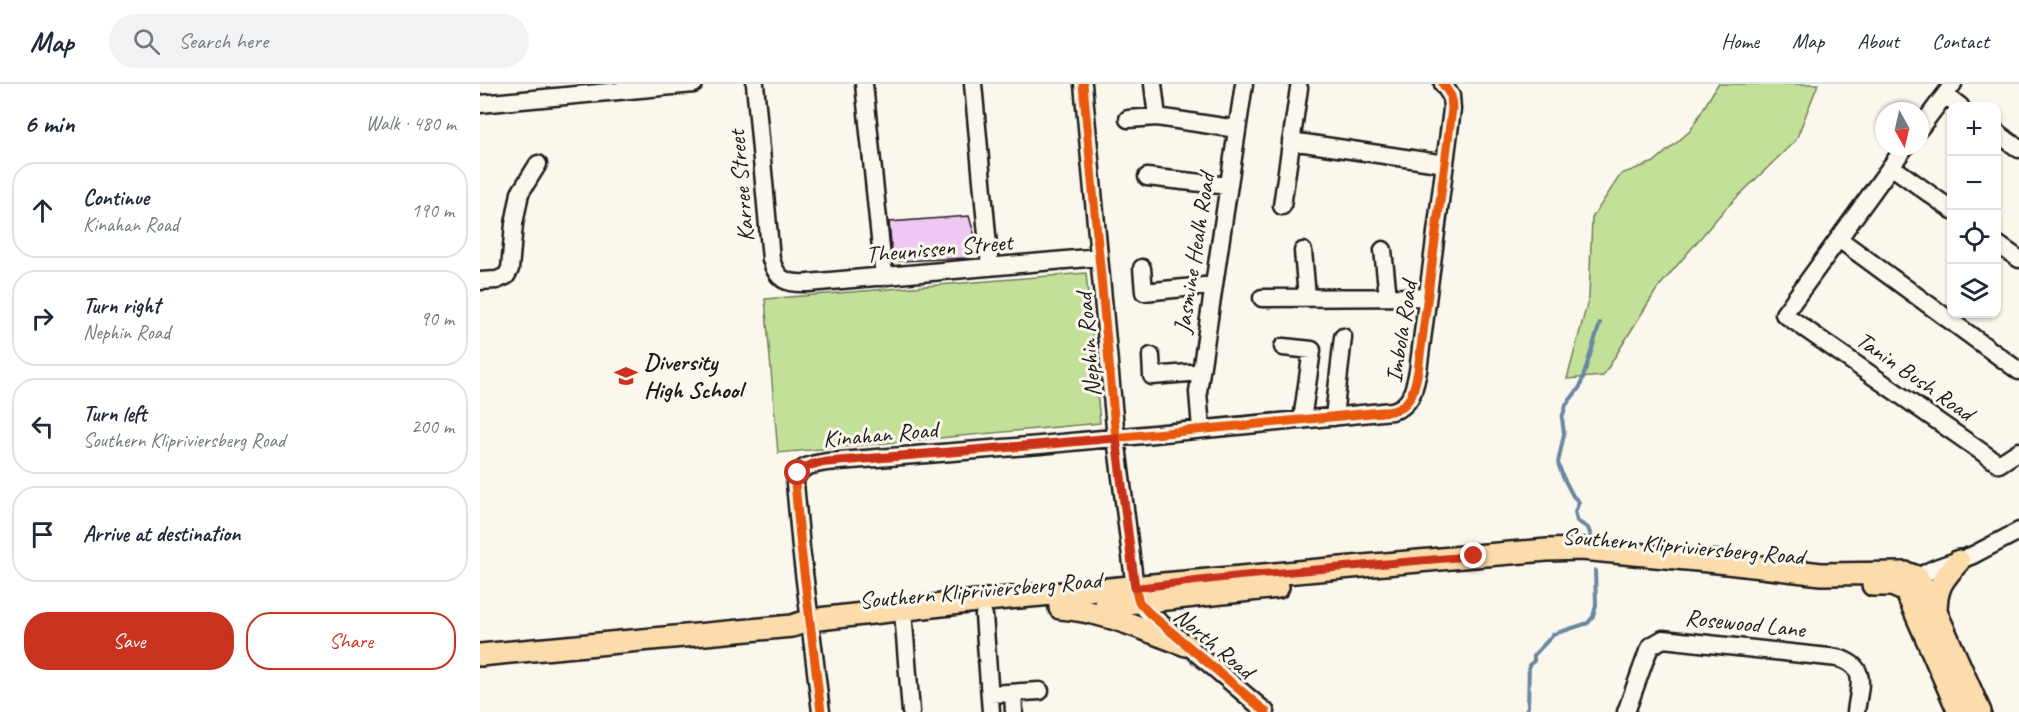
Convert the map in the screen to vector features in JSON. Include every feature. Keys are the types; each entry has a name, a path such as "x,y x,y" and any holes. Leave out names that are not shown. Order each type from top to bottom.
{"main road":[{"name":"Southern Klipriviersberg Road","path":"480,655 903,616 984,615 1060,608 1137,595 1323,576 1513,561 1579,558 1812,584 1912,584"},
{"path":"1936,613 1937,592 1941,582 1959,561"},
{"path":"1912,584 1936,613 1980,712"},
{"path":"1912,584 1959,712"},
{"name":"Southern Klipriviersberg Road","path":"903,616 986,600 1137,595"},
{"path":"1060,608 1112,617 1186,645"}],"street":[{"path":"480,104 539,91 694,84"},
{"name":"Karree Street","path":"755,84 771,259 776,271 784,281"},
{"path":"864,84 884,277"},
{"path":"973,84 990,267"},
{"name":"Nephin Road","path":"1083,84 1116,438 1137,595"},
{"path":"1153,84 1157,117"},
{"name":"Jasmine Healh Road","path":"1201,429 1198,392 1244,84"},
{"name":"Imbola Road","path":"1116,438 1392,411 1407,403 1414,392 1445,164 1452,101 1448,89 1443,84"},
{"path":"1282,206 1299,88"},
{"path":"1929,116 1949,90"},
{"path":"1128,119 1157,117 1237,129"},
{"path":"2001,136 2019,149"},
{"path":"1292,141 1445,164"},
{"path":"1898,156 1839,239 2019,371"},
{"path":"480,281 497,280 506,276 510,269 514,224 520,192 538,164"},
{"path":"1891,166 1947,206"},
{"path":"1147,177 1229,186"},
{"name":"Tanin Bush Road","path":"1839,239 1784,314 1999,464 2019,452"},
{"path":"2001,246 2019,259"},
{"path":"1383,250 1388,297"},
{"path":"1303,251 1307,297"},
{"name":"Theunissen Street","path":"784,281 794,284 808,283 1099,257"},
{"path":"1142,268 1144,292 1214,285"},
{"path":"1262,298 1427,297"},
{"path":"1334,417 1343,337"},
{"path":"1283,346 1312,351 1302,420"},
{"path":"1151,356 1152,376 1201,372"},
{"name":"Kinahan Road","path":"821,712 804,626 795,483 798,473 807,466 827,462 1116,438"},
{"path":"1912,584 2019,531"},
{"name":"North Road","path":"1137,595 1186,645 1266,712"},
{"path":"984,615 992,712"},
{"path":"903,616 911,712"},
{"name":"Rosewood Lane","path":"1626,712 1647,654 1652,646 1663,639 1850,661 1860,675 1856,712"},
{"path":"990,694 1040,691"},
{"path":"1013,693 1014,712"}],"green space":[{"path":"1718,84 1818,84 1796,140 1725,209 1657,289 1603,376 1567,379 1589,297 1592,218 1621,174 1654,162 1690,131"},
{"path":"1086,273 1100,423 778,453 765,299"}],"building":[{"path":"969,216 978,248 968,258 899,261 892,254 889,222"}],"waterway":[{"path":"1593,541 1588,528 1577,521 1575,512 1579,502 1573,496 1558,463 1564,434 1562,418 1566,405 1580,387 1600,323"},
{"path":"1525,712 1528,707 1529,665 1534,661 1534,655 1554,634 1588,623 1593,617 1596,605 1595,570"}],"cycle path":[{"path":"1083,84 1116,438 1135,588 1139,602 1266,712"},
{"path":"821,712 795,483 802,469 827,462 1040,445 1392,411 1399,409 1408,401 1418,371 1452,109 1451,96 1443,84"}],"place":[{"name":"Diversity High School","path":"626,376"}],"route":[{"path":"798,473 812,464 827,462 1116,438 1135,588 1239,576 1474,556"}]}
